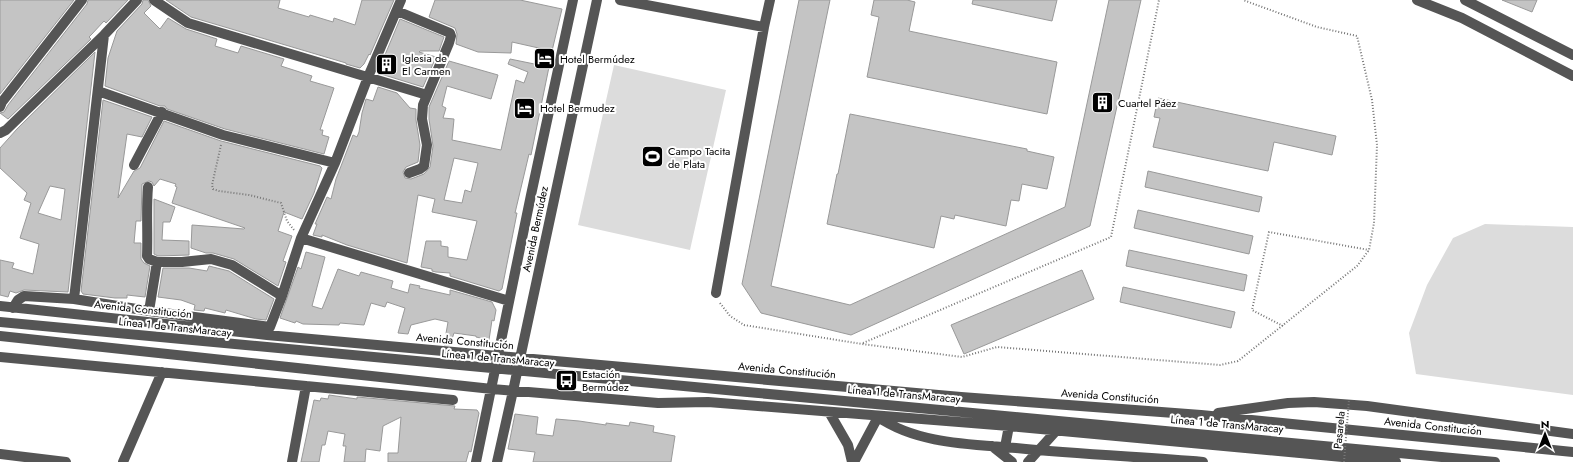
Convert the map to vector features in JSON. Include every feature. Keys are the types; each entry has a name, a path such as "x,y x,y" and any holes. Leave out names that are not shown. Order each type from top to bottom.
{"street":[{"path":"0,107 82,0"},
{"path":"0,133 6,130 104,35 137,0"},
{"path":"154,0 188,23 427,95"},
{"path":"13,308 18,300 24,296 74,299 149,311 270,327 301,238 335,163 368,77 401,0"},
{"name":"Avenida Bermúdez","path":"476,462 573,0"},
{"name":"Avenida Bermúdez","path":"497,462 597,0"},
{"path":"620,0 764,27"},
{"path":"716,294 770,0"},
{"path":"1417,0 1462,18 1573,76"},
{"path":"1462,18 1467,0 1573,55"},
{"path":"397,11 450,33 451,36 423,105 422,119 427,145 424,166 409,173"},
{"path":"74,299 104,35"},
{"path":"98,91 162,112 223,135 335,163"},
{"path":"134,165 162,112"},
{"path":"148,187 146,210 148,219 147,256 149,260 157,262 182,262 211,259 232,265 282,296"},
{"path":"301,238 509,301"},
{"path":"149,311 157,262"},
{"name":"Avenida Constitución","path":"0,306 267,335 737,378 1201,415 1573,452"},
{"name":"Línea 1 de TransMaracay","path":"0,322 495,369 914,406 1495,462"},
{"path":"0,336 513,391 658,403 708,402 878,417 1009,426 1396,462"},
{"path":"0,357 453,400"},
{"path":"124,462 162,372"},
{"path":"292,462 306,386"},
{"path":"1201,415 1288,403 1314,402 1367,406 1573,434"},
{"path":"829,412 848,445 853,462"},
{"path":"878,417 897,428 936,439 1038,450 1157,460 1203,462"},
{"path":"853,462 878,417"},
{"path":"1005,447 1009,426"},
{"path":"1028,462 1056,431"},
{"path":"992,446 1012,462"},
{"path":"0,454 66,462"}],"path":[{"path":"862,344 1111,237 1159,0"},
{"path":"716,294 721,306 730,316 744,324 862,344 962,357 997,347 1220,365 1238,361 1357,266 1369,250 1374,223 1377,145 1372,100 1357,36 1310,25 1244,0"},
{"path":"223,135 212,186 213,189 249,195 281,203 287,221 301,238"},
{"path":"1283,326 1252,310 1269,232 1369,250"},
{"name":"Pasarela","path":"1344,462 1349,400"}],"shaded area":[{"name":"Campo Tacita de Plata","path":"614,65 726,90 690,250 578,225"},
{"path":"1485,224 1573,227 1573,395 1416,374 1409,333 1427,285 1453,238"}],"building":[{"path":"0,0 74,0 0,94"},
{"path":"88,0 128,0 106,23 104,21 89,37 91,39 8,119 0,113 4,112 87,4"},
{"path":"143,0 148,0 151,6 144,13 160,29 168,18 186,29 217,39 215,46 238,53 241,46 284,59 281,66 312,76 310,81 334,88 320,130 323,130 322,135 329,137 324,154 225,129 167,109 165,106 160,106 105,86 108,58 117,31 142,4"},
{"path":"166,0 280,0 278,8 333,22 334,18 355,25 362,0 394,0 370,55 369,54 364,64 360,68 191,17"},
{"path":"435,0 520,0 562,9 552,51 512,42 511,53 478,52 456,44 457,34 455,28 429,17"},
{"name":"Cuartel Páez","path":"799,0 830,0 771,286 850,305 1065,207 1109,0 1141,0 1090,226 851,335 761,313 742,284"},
{"path":"874,0 907,0 915,2 909,31 1057,62 1047,114 867,77 879,17 871,15"},
{"path":"973,0 1057,0 1052,21 972,4"},
{"path":"1502,0 1537,0 1532,12"},
{"path":"400,19 444,37 439,51 419,52 436,57 423,87 381,74 386,64 382,62"},
{"path":"95,52 68,292 24,290 16,293 10,291 8,297 0,295 0,260 14,263 12,268 33,274 39,244 20,238 31,203 24,200 27,193 0,168 0,148 17,129","holes":["50,186 65,189 61,220 38,213"]},
{"path":"510,59 549,67 531,155 529,154 515,213 517,213 502,289 499,291 450,276 450,273 436,272 432,271 432,269 421,267 426,241 441,241 441,246 448,247 448,257 467,260 477,221 432,212 435,199 418,195 407,263 347,245 322,235 322,237 313,235 317,224 315,224 327,197 331,199 336,179 353,135 357,137 359,132 366,99 373,101 378,87 397,93 410,108 416,109 416,120 420,145 418,162 406,167 403,172 405,178 411,179 424,174 430,167 433,146 429,119 429,107 449,61 498,75 491,99 447,86 442,106 446,108 443,118 454,119 452,140 501,150 516,80 524,83 528,72 508,64","holes":["454,158 478,163 471,192 465,190 462,203 444,200"]},
{"path":"1158,98 1336,136 1332,155 1274,142 1268,171 1153,147 1160,118 1154,117"},
{"path":"103,100 152,117 142,137 127,134 118,198 134,171 140,168 164,121 221,141 320,166 322,168 314,193 302,219 284,212 278,231 292,236 283,261 286,262 278,286 234,259 191,248 192,225 245,228 172,203 177,187 175,186 176,184 160,179 154,186 152,182 149,181 142,184 141,221 136,221 134,243 141,243 141,259 144,263 150,266 145,297 127,295 127,298 115,298 83,294 81,291"},
{"path":"850,114 1027,149 1027,151 1054,157 1047,189 1022,184 1019,201 1011,200 1006,226 955,215 954,219 941,216 934,248 827,224"},
{"path":"1148,171 1262,197 1259,212 1145,187"},
{"path":"154,199 175,207 170,222 163,222 162,240 189,241 189,255 158,256 154,254"},
{"path":"1138,210 1253,236 1249,254 1134,228"},
{"path":"1129,250 1247,275 1244,291 1126,266"},
{"path":"306,252 325,257 312,306 322,309 338,269 359,276 361,272 393,281 391,288 408,293 410,284 420,286 419,288 450,295 450,290 492,302 496,310 494,321 492,320 489,340 476,336 454,333 450,345 444,345 448,322 435,319 411,325 408,334 398,333 405,308 387,302 385,307 371,303 364,325 340,323 339,325 303,324 280,318 298,267 301,269"},
{"path":"209,266 229,271 274,299 266,320 256,319 226,310 225,313 205,308 204,311 194,310 195,305 181,300 158,297 163,268 189,268 207,271"},
{"path":"1082,270 1094,299 964,354 951,325"},
{"path":"1123,287 1235,312 1231,328 1120,302"},
{"path":"329,395 357,399 357,397 455,406 454,409 477,410 479,413 471,452 469,451 466,462 388,462 388,453 398,453 401,417 383,426 380,451 366,449 365,462 344,462 346,446 343,446 345,434 328,431 325,445 322,445 319,462 301,462 314,400 320,401 321,398 328,399"},
{"path":"515,414 538,417 536,434 553,436 556,419 606,425 606,423 629,426 630,422 654,426 653,432 675,436 671,462 533,462 535,452 508,449"}],"place":[{"name":"Hotel Bermúdez","path":"545,59"},
{"name":"Iglesia de El Carmen","path":"387,64"},
{"name":"Cuartel Páez","path":"1103,103"},
{"name":"Hotel Bermudez","path":"525,108"},
{"name":"Campo Tacita de Plata","path":"652,157"},
{"name":"Estación Bermúdez","path":"566,380"}]}
